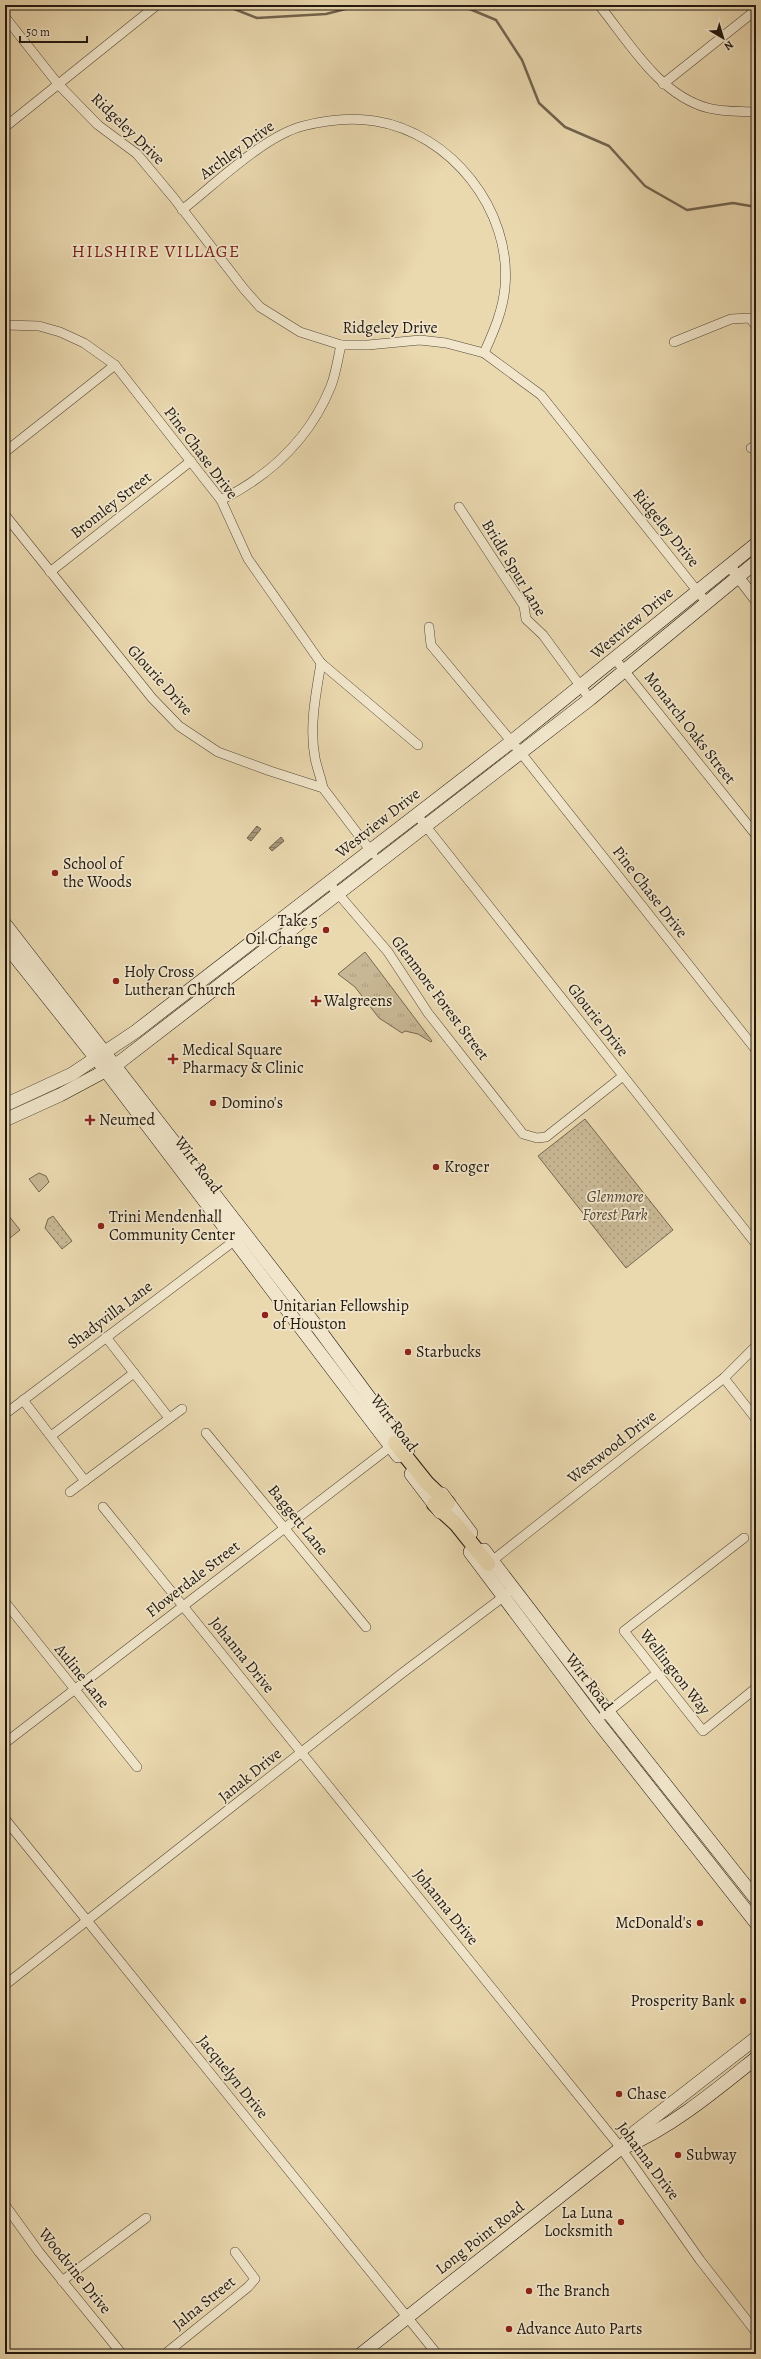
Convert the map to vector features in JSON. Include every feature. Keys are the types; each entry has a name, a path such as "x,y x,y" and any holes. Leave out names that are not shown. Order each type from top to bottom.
{"main road":[{"name":"Westview Drive","path":"5,1120 60,1095 111,1068 427,826 590,699 620,664 697,591 756,544"},
{"name":"Westview Drive","path":"5,1105 72,1074 102,1056 418,815 581,686 620,664 706,602 756,562"},
{"name":"Wirt Road","path":"5,924 111,1068 234,1241 395,1443"},
{"name":"Wirt Road","path":"5,944 102,1056"},
{"name":"Wirt Road","path":"111,1068 318,1328 434,1504"},
{"path":"395,1443 427,1483 448,1503"},
{"name":"Wirt Road","path":"448,1503 488,1564 597,1721 756,1923"},
{"path":"434,1504 456,1524 488,1564"},
{"name":"Wirt Road","path":"508,1593 608,1712 756,1899"},
{"path":"704,1856 715,1848"},
{"name":"Long Point Road","path":"361,2354 621,2148 635,2132 756,2038"},
{"name":"Long Point Road","path":"621,2148 643,2139 722,2084 756,2058"}],"street":[{"path":"5,127 157,5"},
{"path":"599,5 663,84 679,96 706,107 756,112"},
{"path":"663,84 756,10"},
{"name":"Ridgeley Drive","path":"5,17 58,84 98,125 137,154 173,196 182,210 260,307 300,332 341,345 368,345 420,340 446,343 484,353 541,395 706,602"},
{"name":"Archley Drive","path":"182,210 257,150 278,137 301,127 344,120 375,121 403,129 430,142 453,159 484,199 494,220 504,259 505,285 502,306 484,353"},
{"path":"674,342 731,319 750,318 756,326"},
{"name":"Pine Chase Drive","path":"5,325 40,326 60,332 84,343 115,365 221,500 248,559 321,663 418,745"},
{"path":"221,500 245,488 269,471 297,444 314,421 322,406 331,384 341,345"},
{"path":"5,452 115,365"},
{"name":"Bromley Street","path":"50,572 190,461"},
{"name":"Bridle Spur Lane","path":"459,507 524,606 526,619 543,635 590,699"},
{"name":"Glourie Drive","path":"5,516 152,698 179,726 218,752 323,788"},
{"path":"729,565 756,600"},
{"name":"Pine Chase Drive","path":"429,627 431,645 521,753 756,1050"},
{"path":"321,663 315,701 313,729 315,757 323,788 380,862"},
{"name":"Monarch Oaks Street","path":"620,664 756,835"},
{"name":"Glourie Drive","path":"418,815 756,1244"},
{"name":"Glenmore Forest Street","path":"329,883 388,952 428,1013 523,1134 537,1138 546,1137 623,1076"},
{"name":"Shadyvilla Lane","path":"5,1414 234,1241"},
{"path":"106,1338 169,1418"},
{"name":"Westwood Drive","path":"488,1564 724,1378 756,1346"},
{"path":"51,1436 134,1373"},
{"path":"724,1378 756,1419"},
{"path":"23,1400 85,1482"},
{"path":"70,1492 182,1409"},
{"name":"Baggett Lane","path":"206,1433 366,1627"},
{"name":"Flowerdale Street","path":"5,1743 395,1443"},
{"name":"Johanna Drive","path":"103,1507 621,2148 700,2260 756,2332"},
{"name":"Wellington Way","path":"744,1538 624,1631 656,1674 703,1731 756,1688"},
{"name":"Janak Drive","path":"5,1985 508,1593"},
{"name":"Auline Lane","path":"5,1602 137,1767"},
{"path":"597,1721 656,1674"},
{"name":"Jacquelyn Drive","path":"5,1819 437,2354"},
{"name":"Woodvine Drive","path":"5,2205 62,2282 122,2354"},
{"path":"62,2282 146,2218"},
{"name":"Jalna Street","path":"165,2354 248,2287 255,2279 235,2252"}],"green space":[{"path":"365,952 432,1041 431,1042 418,1034 405,1031 402,1033 379,1018 355,987 338,974"},
{"name":"Glenmore Forest Park","path":"585,1119 673,1230 626,1268 538,1156"},
{"path":"39,1173 46,1176 49,1182 39,1192 29,1179"},
{"path":"5,1211 20,1230 5,1242"},
{"path":"53,1216 72,1241 62,1249 45,1228 48,1219"}],"shaded area":[{"path":"257,826 261,829 251,841 247,838"},
{"path":"281,837 284,841 272,851 269,848"}],"waterway":[{"path":"224,5 257,18 326,14 361,5"},
{"path":"460,5 496,20 522,60 539,103 565,127 609,146 645,186 687,210 733,203 756,207"}],"place":[{"name":"School of the Woods","path":"55,873"},
{"name":"Take 5 Oil Change","path":"326,930"},
{"name":"Holy Cross Lutheran Church","path":"116,981"},
{"name":"Walgreens","path":"316,1001"},
{"name":"Medical Square Pharmacy & Clinic","path":"173,1059"},
{"name":"Domino's","path":"213,1103"},
{"name":"Neumed","path":"90,1120"},
{"name":"Kroger","path":"436,1167"},
{"name":"Trini Mendenhall Community Center","path":"101,1226"},
{"name":"Unitarian Fellowship of Houston","path":"265,1315"},
{"name":"Starbucks","path":"408,1352"},
{"name":"McDonald's","path":"700,1923"},
{"name":"Prosperity Bank","path":"743,2001"},
{"name":"Chase","path":"619,2094"},
{"name":"Subway","path":"678,2155"},
{"name":"La Luna Locksmith","path":"621,2222"},
{"name":"The Branch","path":"529,2291"},
{"name":"Advance Auto Parts","path":"509,2329"}],"district":[{"name":"HILSHIRE VILLAGE","path":"156,251"}]}
